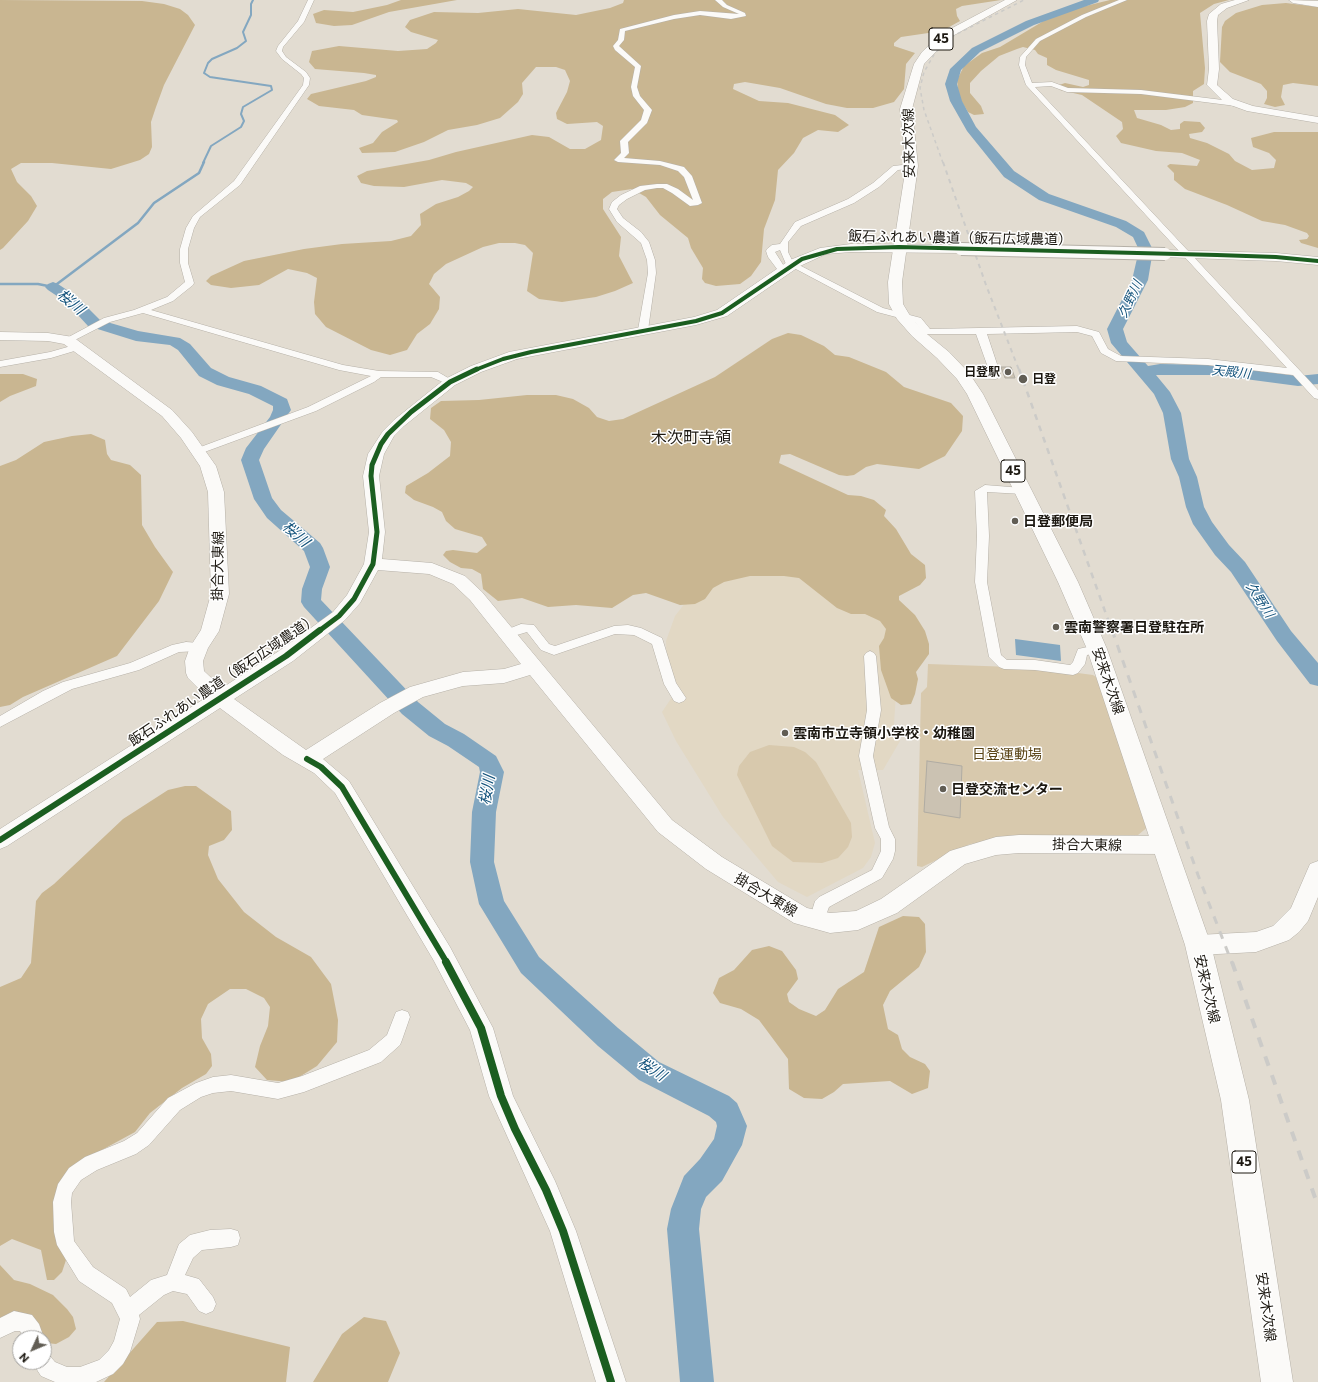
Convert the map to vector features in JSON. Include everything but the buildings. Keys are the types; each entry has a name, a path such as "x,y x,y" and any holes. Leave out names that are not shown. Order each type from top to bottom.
{"main road":[{"name":"安来木次線","path":"1012,0 945,36 926,54 919,64 906,109 912,166 899,247 895,282 896,304 902,316 917,333 943,355 963,376 975,394 1068,582 1097,649 1198,945 1235,1100 1277,1382"}],"street":[{"path":"0,364 51,355 73,344 101,322 142,310 170,299 190,283 184,263 184,249 190,228 197,216 237,183 306,85 307,78 304,73 284,58 279,51 280,47 301,22 311,0"},
{"path":"643,330 652,273 651,260 646,242 620,220 613,209 615,204 624,197 643,188 657,186 664,186 675,190 693,204 698,204 688,176 681,169 660,163 618,160 626,153 623,146 624,141 644,121 648,110 637,96 634,87 638,66 617,49 616,46 621,40 622,30 659,20 700,13 731,17 743,16 743,14 726,6 718,0"},
{"path":"1124,0 1084,16 1038,40 1023,57 1022,65 1030,85 1318,396"},
{"path":"1236,104 1221,95 1212,85 1214,42 1212,20 1217,9 1234,2 1245,0"},
{"path":"1294,0 1318,4"},
{"path":"1030,85 1052,84 1067,90 1141,92 1236,104 1263,112 1318,120"},
{"path":"786,266 783,247 784,242 798,224 851,201 876,185 896,168 912,166"},
{"path":"783,247 775,247 770,251 772,257 786,266"},
{"name":"飯石ふれあい農道（飯石広域農道）","path":"0,840 286,656 339,616 354,600 373,564 377,532 371,476 376,454 388,434 399,423 450,382 482,366 514,355 696,321 722,313 746,298 786,266 824,251 851,248 899,247 1187,254 1276,257 1318,261"},
{"path":"798,268 880,310 918,320 927,332 983,332 1004,329 1088,330 1096,334 1104,351 1119,359 1224,364 1298,374"},
{"path":"142,310 353,371 379,374 431,374 438,375 450,382"},
{"path":"963,376 996,376 981,334 983,332"},
{"name":"掛合大東線","path":"0,336 48,337 73,344 158,405 177,423 208,466 216,492 219,528 220,594 210,631 199,647 194,661 195,673 203,683 238,713 321,767 342,787 442,954 481,1028 501,1096 515,1129 546,1190 563,1232 611,1382"},
{"path":"199,452 312,409 358,387 379,374"},
{"path":"1023,491 985,488 981,490 983,536 980,582 995,658 1004,664 1035,665 1073,670 1079,664 1082,652 1097,649"},
{"name":"掛合大東線","path":"373,564 418,567 451,575 459,580 476,596 665,826 685,843 752,887 789,910 817,921 843,922 858,920 876,913 889,906 958,857 996,846 1019,844 1164,846"},
{"path":"507,634 521,628 530,628 534,631 545,647 554,651 614,630 628,629 638,631 658,641 670,684 679,698"},
{"path":"0,722 48,694 68,685 134,667 176,648 186,646 199,647"},
{"path":"817,921 820,906 824,902 877,874 886,859 888,851 888,840 882,828 866,756 874,710 870,656"},
{"path":"307,759 417,692 463,679 504,676 534,667"},
{"path":"1198,945 1256,942 1281,933 1292,925 1300,914 1318,870"},
{"path":"50,1370 67,1377 80,1377 94,1373 106,1367 116,1357 123,1345 130,1319 128,1311 119,1296 92,1280 86,1274 66,1245 63,1232 62,1202 64,1190 75,1174 91,1163 130,1148 143,1139 174,1104 196,1092 214,1086 231,1083 278,1091 304,1084 328,1072 375,1056 394,1040 402,1017"},
{"path":"173,1282 186,1251 197,1242 210,1239 231,1238"},
{"path":"128,1311 158,1287 173,1282 192,1286 206,1304"},
{"path":"0,1328 14,1321 25,1322 31,1330"}],"shaded area":[{"path":"0,0 142,1 164,4 180,9 188,15 195,25 164,85 156,107 151,122 152,147 149,154 140,160 111,169 52,163 21,163 11,169 17,182 31,196 37,206 28,221 0,250"},
{"path":"401,0 457,0 389,12 352,25 334,26 316,23 313,14 324,10 353,12 387,5"},
{"path":"624,0 1001,0 962,6 956,9 957,16 960,21 942,31 901,37 894,43 894,46 915,53 906,64 904,89 894,102 873,108 847,108 826,104 780,88 745,82 734,84 733,89 759,101 788,103 835,115 849,125 838,132 818,130 803,138 794,153 778,170 775,200 764,229 761,262 751,276 740,284 716,286 705,283 702,279 703,268 691,248 688,238 660,215 646,197 632,189 612,192 603,199 603,209 621,237 619,256 633,283 596,297 562,302 539,299 527,291 533,253 525,245 515,243 499,243 483,247 446,264 434,274 429,284 440,297 439,309 430,324 417,334 407,350 390,355 371,350 326,327 315,314 314,302 317,278 307,273 288,269 259,285 231,288 211,285 206,281 211,276 244,261 304,249 342,244 391,241 411,236 421,225 420,214 436,204 458,197 473,187 466,183 442,180 404,187 374,186 361,183 357,176 367,171 429,160 456,152 532,135 549,137 570,149 585,149 601,140 603,126 597,122 567,124 557,119 556,113 567,92 570,81 565,70 556,67 536,67 522,83 523,94 518,102 500,118 477,125 448,130 424,142 395,152 362,153 359,148 373,143 382,132 398,122 397,120 362,115 354,110 319,106 307,99 311,94 366,81 376,77 376,75 315,69 309,62 312,51 339,46 398,51 427,49 438,40 411,32 405,27 410,20 434,12 478,13 518,9 576,15 610,8 623,3"},
{"path":"1110,0 1229,0 1214,4 1200,13 1205,68 1204,84 1193,91 1193,103 1185,107 1166,110 1134,110 1137,118 1161,125 1171,130 1180,129 1180,124 1184,121 1200,122 1205,128 1202,132 1189,134 1190,138 1207,143 1229,154 1235,161 1252,170 1274,168 1276,160 1269,153 1253,147 1251,138 1274,132 1318,132 1318,248 1301,243 1299,240 1307,239 1309,236 1307,233 1285,225 1262,221 1227,205 1185,189 1174,180 1174,173 1167,166 1170,164 1197,166 1200,160 1182,153 1156,151 1121,143 1116,136 1123,129 1122,122 1082,95 1060,90 1059,85 1065,83 1083,87 1089,85 1089,80 1056,70 1047,65 1047,58 1038,54 1035,50 1023,47 999,56 981,71 970,83 970,93 981,106 984,114 974,115 968,112 959,97 957,80 964,66 982,53 1000,47 1057,13"},
{"path":"1286,3 1318,7 1318,86 1293,83 1283,85 1281,97 1285,105 1275,107 1264,104 1267,98 1267,91 1261,84 1230,72 1220,62 1222,27 1225,21 1236,13 1262,5"},
{"path":"788,333 801,335 824,346 835,355 849,357 886,372 904,387 951,403 963,416 962,431 945,456 919,469 877,464 866,467 854,475 847,476 839,475 790,454 781,455 779,463 848,495 861,496 874,500 886,510 884,516 896,529 911,554 925,565 926,578 920,585 899,596 899,600 915,615 925,631 929,644 929,654 916,672 918,679 911,704 901,705 891,698 881,670 879,646 884,638 886,629 880,621 865,614 851,614 837,608 799,578 784,576 750,576 724,582 713,588 705,599 695,604 680,605 646,593 633,595 612,608 576,605 548,607 522,598 498,601 483,589 481,574 472,569 461,568 450,562 443,555 446,551 453,550 477,553 487,545 482,537 455,529 446,521 442,512 414,500 405,493 406,486 428,473 450,456 451,442 444,430 430,419 431,408 441,401 479,400 527,395 556,395 573,399 589,408 597,417 609,421 623,419 715,377 772,339"},
{"path":"0,374 23,374 37,379 36,386 10,396 0,402"},
{"path":"91,434 105,440 107,454 111,460 130,465 141,475 142,525 155,547 173,572 159,601 117,656 23,697 10,705 0,707 0,466 16,460 44,442 72,436"},
{"name":"雲南市立寺領小学校・幼稚園","path":"762,564 891,610 898,663 894,724 900,741 883,770 858,770 875,843 871,857 863,868 807,897 778,882 723,817 676,741 662,712 676,691 667,666 666,641 675,616 709,572"},
{"path":"185,786 196,786 231,811 232,830 224,840 209,846 208,855 218,879 244,912 276,937 311,957 331,984 338,1020 337,1042 317,1066 291,1082 267,1080 255,1067 260,1046 268,1026 270,1007 264,998 246,989 230,989 208,1004 201,1019 202,1038 211,1054 212,1066 206,1074 182,1088 150,1113 135,1132 89,1157 56,1206 54,1230 66,1260 62,1272 54,1280 47,1280 41,1250 12,1239 0,1246 0,987 21,978 31,963 36,901 42,893 54,884 123,819 168,790"},
{"path":"903,916 919,917 925,924 926,952 919,967 890,991 883,1005 888,1029 898,1035 902,1049 910,1057 925,1064 930,1071 928,1088 912,1094 890,1081 843,1084 834,1092 822,1099 804,1098 789,1089 788,1059 759,1020 741,1009 720,1003 713,993 719,978 734,970 752,950 769,946 782,951 796,970 798,979 787,994 789,1002 799,1009 816,1016 825,1010 838,989 864,972 879,927"},
{"path":"0,1265 14,1280 30,1284 53,1295 73,1317 76,1329 69,1337 56,1344 52,1344 52,1330 39,1330 33,1320 24,1313 0,1319"},
{"path":"364,1317 386,1321 400,1353 388,1382 313,1382 342,1334"},
{"path":"183,1321 290,1347 286,1382 104,1382 157,1322"}],"green space":[{"name":"日登運動場","path":"928,664 1040,668 1093,675 1096,677 1148,816 1149,826 1138,835 970,844 922,867 917,866 921,693 927,687"},
{"path":"769,745 794,747 805,752 816,762 851,823 852,837 848,847 838,858 822,863 793,862 772,846 737,775 739,766 750,752"}],"water":[{"path":"1015,639 1060,645 1061,661 1016,655"}],"waterway":[{"path":"203,163 211,146 241,127 244,121 241,114 243,107 272,90 271,86 210,77 204,73 208,63 212,59 237,48 246,41 243,32 251,15 251,4 253,0"},
{"name":"久野川","path":"1094,0 1030,23 976,50 956,69 951,84 956,101 971,128 1009,174 1044,197 1121,224 1139,235 1146,250 1140,280 1115,329 1119,343 1162,392 1172,413 1180,459 1188,477 1195,507 1203,524 1222,550 1238,567 1284,636 1318,678"},
{"path":"0,284 38,284 53,287 138,223 154,203 199,173 204,162"},
{"name":"桜川","path":"53,287 71,299 94,323 136,336 174,341 184,347 205,372 223,381 255,390 281,403 282,410 278,418 255,448 250,460 263,499 274,514 313,548 320,567 312,589 311,602 410,708 437,730 456,740 488,762 492,772 484,812 482,862 492,904 530,965 608,1037 649,1071 719,1106 727,1113 732,1126 727,1145 711,1170 695,1187 686,1209 683,1229 697,1382"},
{"name":"天殿川","path":"1145,372 1160,369 1215,370 1298,381 1318,379"}],"railway":[{"path":"943,163 924,110 920,88 924,72 935,53 953,36 1024,0"},
{"path":"943,162 986,285 1019,370"},
{"path":"1019,369 1112,631"},
{"path":"1112,630 1198,875 1232,963"},
{"path":"1232,962 1318,1206"}],"cycle path":[{"path":"0,840 286,656 339,616 354,599 373,564 377,532 371,476 372,465 381,444 388,434 411,412 450,382 476,369 503,359 531,352 696,321 722,313 802,259 837,249 899,247 1217,255 1276,257 1318,261"},
{"path":"307,759 321,767 342,787 442,954 481,1028 501,1096 515,1129 546,1190 563,1231 611,1382"}],"place":[{"name":"日登駅","path":"1008,372"},
{"name":"日登","path":"1023,379"},
{"name":"日登郵便局","path":"1015,521"},
{"name":"雲南警察署日登駐在所","path":"1056,627"},
{"name":"雲南市立寺領小学校・幼稚園","path":"785,733"},
{"name":"日登交流センター","path":"943,789"}],"district":[{"name":"木次町寺領","path":"691,438"}]}
